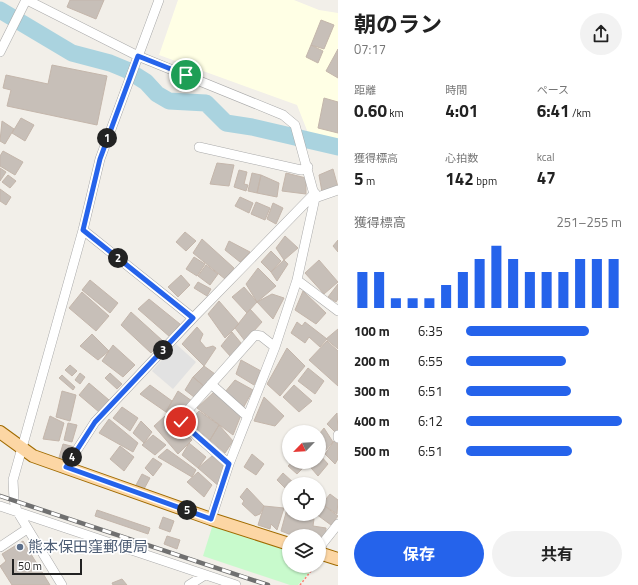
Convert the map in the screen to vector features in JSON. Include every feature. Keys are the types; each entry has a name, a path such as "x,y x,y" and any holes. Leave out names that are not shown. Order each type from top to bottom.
{"main road":[{"path":"0,432 22,450 33,456 211,519 282,542"},
{"path":"326,555 338,559"}],"street":[{"path":"0,52 26,0 137,59 282,114 295,125 315,196 297,280 275,347 229,464 211,519"},
{"path":"62,585 17,511 14,500 13,480 83,230 100,159 159,0"},
{"path":"199,147 300,170 308,167"},
{"path":"66,467 95,422 193,318 315,196 338,190"},
{"path":"83,230 193,318"},
{"path":"297,280 338,311"},
{"path":"229,464 181,422 181,418 255,335 261,336 275,347"},
{"path":"211,384 248,417"},
{"path":"0,506 236,585"},
{"path":"326,539 338,524"},
{"path":"0,547 27,529"},
{"path":"189,585 205,575"}],"path":[{"path":"300,585 309,573"}],"shaded area":[{"path":"178,0 294,0 319,10 338,13 338,142 310,138 297,105 159,55"},
{"path":"176,344 196,362 173,389 152,371"}],"green space":[{"path":"213,524 282,546 282,573 309,573 298,585 290,585 203,556"}],"building":[{"path":"70,0 104,0 96,19 67,7"},
{"path":"321,20 334,25 324,49 311,45"},
{"path":"311,45 323,51 318,63 306,57"},
{"path":"338,49 338,78 326,71"},
{"path":"52,65 107,76 97,125 7,106 11,90 3,88 6,75 48,84"},
{"path":"324,98 338,102 338,133 318,128"},
{"path":"21,118 34,125 25,141 12,133"},
{"path":"2,121 14,129 5,144 0,141"},
{"path":"3,151 23,162 15,175 0,166 0,156"},
{"path":"217,163 234,165 229,186 210,184"},
{"path":"0,168 6,172 0,181"},
{"path":"333,169 338,187 322,192 319,175"},
{"path":"239,170 247,172 244,184 248,185 246,191 234,187"},
{"path":"252,173 261,175 257,193 248,191"},
{"path":"286,173 306,178 306,194 282,191"},
{"path":"8,175 16,181 10,188 2,182"},
{"path":"261,175 279,183 277,197 257,193"},
{"path":"0,189 11,197 6,205 0,201"},
{"path":"240,197 253,203 249,213 235,206"},
{"path":"256,202 270,208 265,220 251,214"},
{"path":"273,203 283,208 276,224 267,219"},
{"path":"185,232 196,241 186,251 176,242"},
{"path":"285,236 298,248 284,260 276,248"},
{"path":"202,239 234,268 225,279 193,253"},
{"path":"338,240 338,252 333,246"},
{"path":"229,241 250,252 240,262 225,250"},
{"path":"271,251 281,261 271,272 261,262"},
{"path":"194,257 205,264 197,276 186,269"},
{"path":"284,260 288,264 277,281 271,272"},
{"path":"319,260 338,282 324,294 305,273"},
{"path":"206,265 218,274 210,285 198,276"},
{"path":"258,268 276,286 257,302 246,284"},
{"path":"181,275 190,285 178,297 168,287"},
{"path":"90,280 118,303 110,313 82,290"},
{"path":"198,282 211,289 207,296 194,288"},
{"path":"338,284 338,299 336,302 328,297"},
{"path":"244,287 257,302 247,313 232,297"},
{"path":"303,291 326,313 316,324 295,310"},
{"path":"82,292 109,316 96,331 69,308"},
{"path":"272,294 284,298 273,319 257,302"},
{"path":"149,299 180,324 170,337 138,309"},
{"path":"219,301 239,324 225,338 208,314"},
{"path":"250,309 262,322 245,341 235,328"},
{"path":"131,312 163,341 151,353 121,325"},
{"path":"297,322 302,326 305,322 327,339 320,347 309,337 305,343 291,333"},
{"path":"197,327 203,334 200,341 206,348 213,346 216,348 204,366 182,344"},
{"path":"338,329 338,349 326,339"},
{"path":"232,332 241,343 231,357 221,346"},
{"path":"92,334 109,351 98,360 80,346"},
{"path":"327,341 338,351 338,386 309,360"},
{"path":"113,345 135,365 123,377 102,361"},
{"path":"287,348 305,366 280,396 267,384"},
{"path":"241,360 261,371 254,385 236,374"},
{"path":"70,365 77,371 72,376 65,370"},
{"path":"204,366 215,374 205,387 193,377"},
{"path":"308,368 324,381 315,394 298,381"},
{"path":"80,373 85,377 80,384 75,380"},
{"path":"110,373 122,384 117,389 105,378"},
{"path":"62,375 75,387 73,390 59,378"},
{"path":"193,377 205,387 194,397 185,390"},
{"path":"235,380 253,390 241,412 225,392"},
{"path":"89,383 109,400 99,412 79,395"},
{"path":"150,385 172,401 166,412 140,394"},
{"path":"294,385 312,401 299,412 283,397"},
{"path":"62,391 76,395 70,421 56,417"},
{"path":"178,391 192,401 177,417 166,412"},
{"path":"214,392 241,415 233,435 197,408"},
{"path":"264,397 284,416 275,426 254,421"},
{"path":"122,407 138,418 130,431 113,418"},
{"path":"199,411 219,425 210,440 189,422"},
{"path":"337,413 338,431 336,433 327,424"},
{"path":"50,416 64,423 59,441 43,439"},
{"path":"165,416 192,440 178,454 154,426"},
{"path":"109,419 138,443 133,452 99,433"},
{"path":"141,421 152,432 144,443 133,433"},
{"path":"68,423 77,425 72,442 64,440"},
{"path":"219,425 233,441 225,453 210,440"},
{"path":"326,431 333,442 326,450"},
{"path":"153,435 166,445 155,455 142,445"},
{"path":"334,441 338,444 338,459 335,464 326,455 326,453"},
{"path":"189,443 206,457 198,468 182,455"},
{"path":"63,444 75,447 64,463 58,461"},
{"path":"120,446 134,457 124,471 110,459"},
{"path":"167,449 196,470 192,477 158,457"},
{"path":"252,454 264,464 256,475 244,467"},
{"path":"212,456 224,467 221,488 198,468"},
{"path":"153,458 162,464 153,476 145,468"},
{"path":"291,469 302,469 297,474"},
{"path":"312,469 324,469 318,476"},
{"path":"198,472 212,485 204,497 187,482"},
{"path":"283,473 287,477 282,477 282,485 277,480"},
{"path":"142,474 150,478 144,489 136,485"},
{"path":"247,488 264,506 260,514 255,516 242,504 244,501 240,497"},
{"path":"330,494 338,500 337,514 326,507 326,499"},
{"path":"264,506 282,508 282,514 277,530 271,524 270,529 258,525"},
{"path":"326,507 338,516 331,525 326,521"},
{"path":"97,510 150,528 148,534 95,516"},
{"path":"163,517 174,521 170,532 159,528"},
{"path":"284,521 314,521 313,526 326,528 282,529 281,531"},
{"path":"167,536 180,540 177,549 164,544"},
{"path":"23,541 50,585 12,585 0,566 6,561 2,554"},
{"path":"122,579 127,585 113,585 112,583"}],"waterway":[{"path":"0,10 72,53 110,63 127,70 146,82 157,94 169,101 206,103 226,123 252,127 338,147"}],"railway":[{"path":"0,496 268,585"}],"place":[{"name":"熊本保田窪郵便局","path":"20,547"}],"route":[{"path":"181,422 229,464 211,519 66,467 95,422 193,318 83,230 100,159 138,56 186,75"}]}
